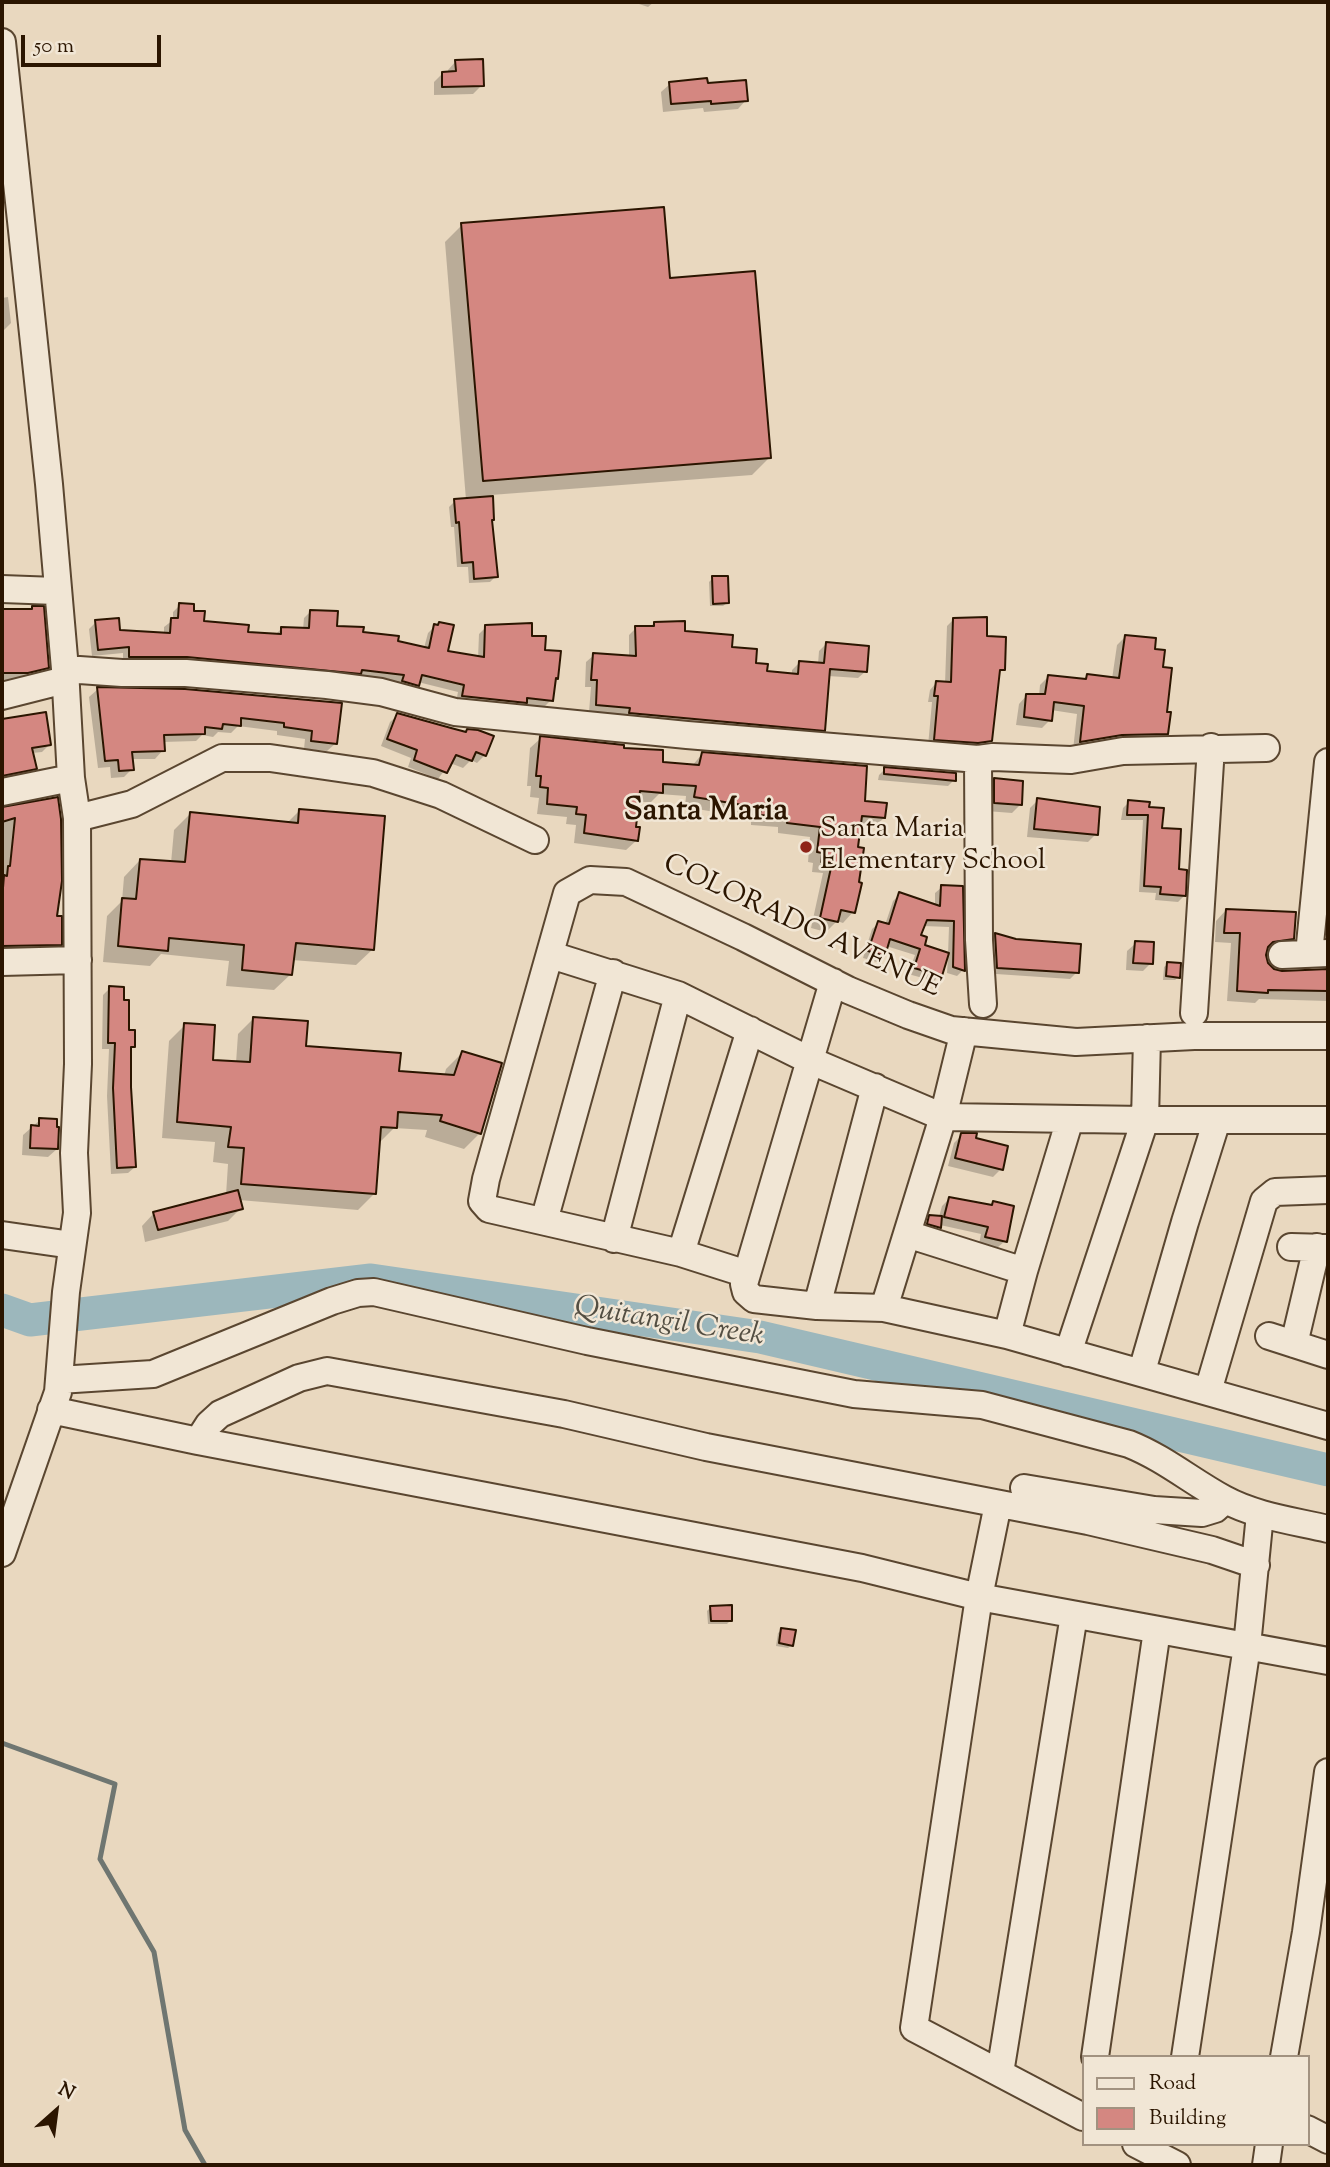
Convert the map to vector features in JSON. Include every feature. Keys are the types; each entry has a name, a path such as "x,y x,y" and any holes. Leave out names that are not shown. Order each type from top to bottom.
{"street":[{"path":"2,42 49,484 71,778 77,818 78,960 78,1064 74,1153 77,1213 66,1292 60,1380 2,1553"},
{"path":"2,589 56,591"},
{"path":"2,696 65,674 186,673 381,692 455,712 687,735 978,759 993,757 1071,760 1123,751 1210,747 1266,748"},
{"path":"1194,1013 1210,747"},
{"path":"77,818 132,804 222,758 270,758 373,773 441,795 535,840"},
{"path":"978,759 979,940 983,1004"},
{"path":"1282,955 1319,953 1328,762"},
{"path":"2,792 71,778"},
{"name":"COLORADO AVENUE","path":"544,1221 489,1209 482,1201 568,893 590,880 626,882 833,982 908,1015 951,1030 1076,1042 1194,1036 1328,1036"},
{"path":"551,955 678,995 809,1060 943,1117 1328,1120"},
{"path":"2,962 78,960"},
{"path":"613,973 544,1221 614,1239 681,1252 747,1274"},
{"path":"833,982 744,1284 746,1292 754,1299 817,1306 884,1308 1007,1335 1142,1371 1328,1426"},
{"path":"614,1239 678,995"},
{"path":"681,1252 750,1030"},
{"path":"884,1308 943,1117 964,1031"},
{"path":"1068,1353 1145,1120 1146,1038"},
{"path":"817,1306 875,1087"},
{"path":"1007,1335 1070,1119"},
{"path":"1142,1371 1217,1120"},
{"path":"1208,1391 1264,1201 1275,1192 1328,1190"},
{"path":"907,1234 1024,1271"},
{"path":"2,1235 72,1245"},
{"path":"1291,1247 1323,1247 1282,1340 1328,1355"},
{"path":"60,1380 153,1374 332,1301 358,1293 374,1292 587,1341 854,1394 982,1405 1129,1444 1153,1454 1225,1500 1260,1514 1328,1530"},
{"path":"198,1441 209,1424 220,1414 299,1378 327,1371 540,1409 706,1447 1088,1521 1212,1550 1256,1565"},
{"path":"51,1410 198,1441 862,1568 979,1597 1328,1661"},
{"path":"1024,1488 1154,1510 1202,1513 1215,1509 1225,1500"},
{"path":"998,1504 979,1597 914,2028 1082,2116"},
{"path":"1185,2055 1247,1646 1260,1514"},
{"path":"1000,2073 1074,1615"},
{"path":"1095,2055 1157,1630"},
{"path":"1285,2055 1317,1934 1328,1772"},
{"path":"1309,2130 1328,2140"},
{"path":"1142,2146 1173,2157"},
{"path":"1266,2165 1269,2146"}],"building":[{"path":"483,59 484,86 442,87 442,72 456,71 455,60"},
{"path":"707,78 708,83 746,80 748,101 671,104 669,82"},
{"path":"664,207 670,278 755,271 771,458 483,481 461,223"},
{"path":"493,496 492,520 498,577 474,579 473,562 462,563 459,522 456,523 454,499"},
{"path":"712,576 728,576 729,603 713,604"},
{"path":"179,603 194,604 194,611 205,611 204,621 249,625 248,632 281,634 281,627 309,628 310,610 338,611 337,626 364,627 363,632 399,636 398,641 429,648 434,624 438,625 439,622 454,625 448,651 484,657 485,625 532,623 532,636 546,636 545,650 561,651 553,701 527,698 527,703 462,696 464,685 422,675 419,686 402,681 404,675 362,670 361,674 187,657 129,657 129,647 98,650 95,620 119,618 120,630 170,633 171,618 178,618"},
{"path":"32,606 44,606 49,668 28,673 2,673 2,609 32,609"},
{"path":"987,617 987,636 1006,637 1005,670 1000,670 992,741 978,743 934,740 938,696 934,696 936,681 951,682 953,618"},
{"path":"685,621 685,631 733,635 732,647 757,649 756,663 768,664 767,671 798,674 799,661 824,663 826,642 869,646 867,672 830,669 825,731 629,713 630,708 596,705 597,680 591,680 593,653 636,656 635,626"},
{"path":"1125,635 1156,638 1155,649 1165,650 1163,667 1172,668 1167,712 1171,712 1168,734 1122,735 1080,742 1084,706 1054,702 1052,721 1024,717 1026,694 1045,694 1048,675 1086,679 1087,674 1119,678"},
{"path":"97,687 185,689 342,703 337,744 311,741 312,731 284,727 284,723 241,718 241,726 223,724 222,729 205,727 205,734 164,735 165,751 132,752 134,770 119,771 118,760 105,761"},
{"path":"46,712 51,745 32,748 37,769 2,776 2,719"},
{"path":"397,713 466,732 467,729 478,730 494,736 486,756 476,752 472,761 456,755 447,773 414,760 417,750 387,739"},
{"path":"540,736 624,745 624,748 663,750 663,762 699,765 702,752 867,766 865,801 887,803 885,818 862,816 858,847 864,848 859,882 862,883 855,913 841,910 838,922 820,918 832,863 821,862 822,853 817,852 820,827 787,823 788,817 760,815 761,808 694,797 696,786 663,784 663,793 640,791 636,827 640,827 638,841 584,833 586,815 576,814 577,807 547,804 548,788 540,787 541,776 536,776"},
{"path":"884,767 956,773 956,781 884,774"},
{"path":"994,778 1023,781 1022,805 994,803"},
{"path":"58,797 62,881 57,916 62,916 62,945 2,946 4,875 7,876 10,866 15,818 2,822 2,807"},
{"path":"1037,798 1100,807 1098,835 1034,829"},
{"path":"1128,800 1150,802 1149,807 1164,808 1162,828 1181,829 1179,869 1187,870 1186,896 1160,894 1161,887 1144,886 1148,815 1127,815"},
{"path":"299,809 385,816 374,950 296,943 292,975 242,970 244,945 169,938 168,951 118,946 122,898 136,899 140,859 185,862 190,812 298,823"},
{"path":"941,885 963,886 965,971 953,967 954,921 927,920 921,935 927,937 925,945 949,953 942,976 914,968 920,949 890,939 885,956 868,951 878,921 889,924 899,892 940,906"},
{"path":"1226,909 1296,912 1294,939 1273,942 1266,955 1268,963 1274,969 1282,971 1328,969 1328,991 1237,991 1240,933 1224,933"},
{"path":"995,933 1016,939 1081,944 1079,973 997,968"},
{"path":"1135,941 1154,942 1153,964 1133,963"},
{"path":"1167,962 1181,963 1180,978 1166,976"},
{"path":"109,986 124,987 124,1000 129,1000 129,1030 135,1030 135,1047 131,1047 131,1087 136,1167 117,1168 113,1088 115,1043 108,1043"},
{"path":"253,1017 308,1021 306,1046 401,1053 399,1071 454,1075 462,1051 502,1063 481,1134 440,1121 442,1115 398,1112 397,1128 381,1127 376,1194 241,1184 244,1148 228,1147 231,1127 177,1122 184,1023 215,1025 213,1060 250,1062"},
{"path":"39,1118 57,1119 58,1149 30,1148 31,1125 39,1126"},
{"path":"961,1133 977,1133 976,1138 1008,1146 1003,1170 955,1158"},
{"path":"238,1190 243,1209 158,1230 153,1212"},
{"path":"949,1197 1014,1206 1007,1242 985,1237 988,1227 944,1217"},
{"path":"929,1215 942,1216 941,1228 927,1224"},
{"path":"732,1605 732,1621 711,1621 710,1606"},
{"path":"781,1628 796,1630 793,1646 779,1643"}],"waterway":[{"name":"Quitangil Creek","path":"2,1310 30,1320 371,1280 760,1337 1328,1470"},
{"path":"2,1743 115,1784 100,1859 154,1952 185,2130 205,2165"}],"place":[{"name":"Santa Maria Elementary School","path":"806,847"}],"district":[{"name":"Santa Maria","path":"706,814"}]}
